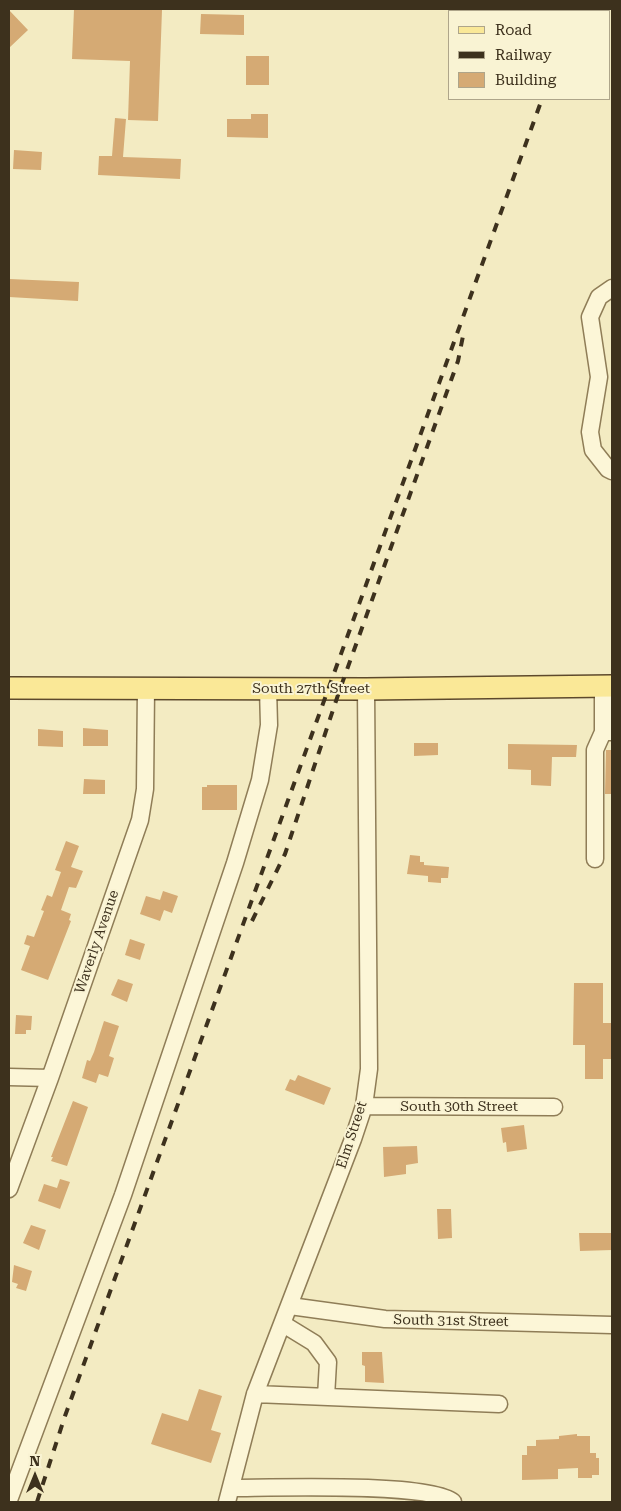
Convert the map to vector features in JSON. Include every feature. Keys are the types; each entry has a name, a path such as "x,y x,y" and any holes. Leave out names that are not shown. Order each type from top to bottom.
{"main road":[{"name":"South 27th Street","path":"9,688 366,689 608,687"}],"street":[{"path":"612,288 598,297 590,317 599,377 590,432 593,450 612,471"},
{"path":"595,859 595,750 608,732 608,687"},
{"name":"Waverly Avenue","path":"9,1189 50,1078 140,820 145,789 146,688"},
{"path":"13,1502 9,1501 123,1195 235,863 260,780 269,725 268,688"},
{"name":"Elm Street","path":"229,1495 255,1394 290,1306 364,1106 369,1069 366,689"},
{"path":"9,1077 50,1078"},
{"name":"South 30th Street","path":"364,1106 554,1107"},
{"name":"South 31st Street","path":"290,1306 385,1319 612,1325"},
{"path":"283,1324 314,1343 328,1362 326,1397"},
{"path":"255,1394 499,1404"},
{"path":"229,1495 366,1488 424,1492 453,1502"}],"building":[{"path":"74,9 162,10 158,121 128,120 130,61 72,59"},
{"path":"9,10 28,30 9,48"},
{"path":"201,14 244,15 244,35 200,34"},
{"path":"246,56 269,56 269,85 246,85"},
{"path":"251,114 268,114 268,138 227,137 227,119 251,119"},
{"path":"115,118 126,119 123,157 181,159 180,179 98,175 99,156 112,156"},
{"path":"14,150 42,152 41,170 13,169"},
{"path":"9,279 79,282 78,301 9,297"},
{"path":"83,728 108,730 108,746 83,746"},
{"path":"38,729 63,731 63,747 38,746"},
{"path":"414,743 438,743 438,755 414,756"},
{"path":"508,744 577,745 576,757 552,757 551,786 531,785 531,770 508,769"},
{"path":"606,750 612,750 612,794 605,794"},
{"path":"84,779 105,780 105,794 83,794"},
{"path":"207,785 237,785 237,810 202,810 202,787 207,787"},
{"path":"66,841 79,846 71,867 83,871 76,888 69,887 61,910 71,914 69,920 71,921 48,980 21,970 30,946 24,944 27,935 34,937 44,911 41,910 47,895 52,897 61,872 55,870"},
{"path":"410,855 420,856 420,862 424,862 424,865 449,867 448,878 441,878 441,883 428,882 428,876 407,874"},
{"path":"163,891 178,896 172,913 164,910 160,921 140,914 146,896 160,900"},
{"path":"130,939 145,944 140,960 125,955"},
{"path":"118,979 133,984 127,1002 111,995"},
{"path":"574,983 603,983 603,1023 612,1023 612,1059 603,1059 603,1079 585,1079 585,1045 573,1045"},
{"path":"16,1015 32,1016 31,1030 26,1030 26,1034 15,1034"},
{"path":"104,1021 119,1026 109,1056 114,1058 108,1077 99,1074 96,1083 82,1078 87,1060 90,1061 94,1052"},
{"path":"298,1075 331,1088 324,1105 285,1090 290,1079 295,1081"},
{"path":"73,1101 88,1107 67,1166 51,1161 53,1157 51,1157"},
{"path":"524,1125 527,1149 507,1152 506,1142 503,1143 501,1128"},
{"path":"417,1146 418,1163 406,1165 406,1174 384,1177 383,1147"},
{"path":"60,1179 70,1182 60,1209 38,1201 44,1184 57,1188"},
{"path":"437,1209 451,1209 452,1238 438,1239"},
{"path":"31,1225 46,1230 39,1250 23,1243"},
{"path":"579,1233 612,1233 612,1250 580,1251"},
{"path":"14,1265 32,1271 26,1291 16,1288 18,1284 12,1282"},
{"path":"362,1352 382,1352 384,1383 365,1382 365,1366 362,1365"},
{"path":"199,1389 222,1396 211,1430 221,1433 211,1463 151,1444 162,1413 188,1421"},
{"path":"577,1434 577,1436 590,1436 590,1453 596,1453 596,1458 599,1458 599,1475 592,1475 592,1478 578,1478 578,1468 558,1469 558,1479 522,1480 522,1455 527,1455 527,1446 536,1446 536,1440 559,1439 559,1436"}],"railway":[{"path":"37,1502 65,1416 542,100"},
{"path":"252,921 285,854 340,689 458,361 463,336"}]}
